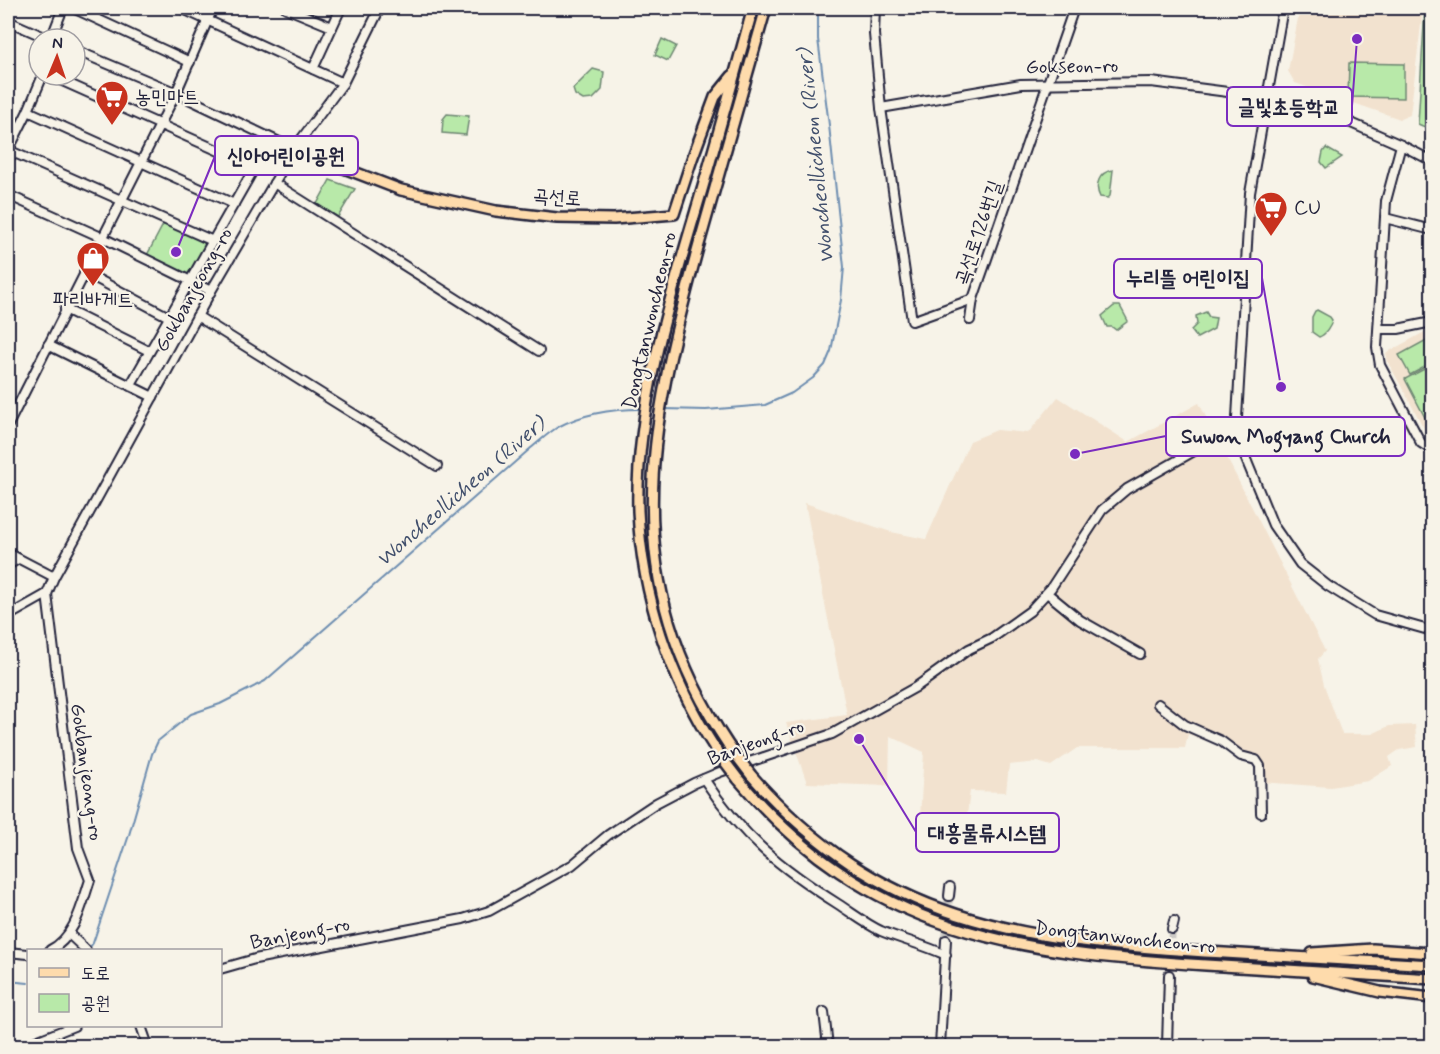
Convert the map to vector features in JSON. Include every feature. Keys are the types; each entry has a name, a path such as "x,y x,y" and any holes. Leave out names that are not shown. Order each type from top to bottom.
{"main road":[{"name":"Dongtanwoncheon-ro","path":"753,8 661,337 649,396 639,473 640,543 651,604 686,699 716,750 759,804 801,845 867,889 915,913 946,925 1016,944 1097,957 1432,979"},
{"name":"Dongtanwoncheon-ro","path":"766,8 674,337 661,396 652,473 653,543 664,604 684,664 700,699 729,746 751,774 794,820 852,866 906,895 958,916 1028,934 1111,945 1432,965"},
{"name":"곡선로","path":"294,149 401,190 496,211 557,218 614,219 674,214 715,97 734,73"},
{"path":"1279,956 1374,950 1432,953"},
{"path":"1278,970 1380,992 1432,998"}],"street":[{"path":"55,27 63,8"},
{"path":"73,8 190,62"},
{"path":"181,8 343,83"},
{"path":"8,425 101,237 176,93 213,8"},
{"path":"286,8 332,27"},
{"path":"313,69 341,8"},
{"name":"Gokbanjeong-ro","path":"72,937 90,880 78,848 47,594 54,577 211,291 294,149 343,83 380,8"},
{"path":"875,8 874,34 880,108"},
{"name":"곡선로126번길","path":"880,108 912,321 973,299 1074,8"},
{"path":"1283,8 1250,193 1236,435 1274,525 1300,564 1328,586 1375,615 1432,632"},
{"path":"8,21 27,29"},
{"path":"87,55 176,93 294,149"},
{"name":"Gokseon-ro","path":"880,108 1021,84 1151,82 1266,97 1300,104 1333,115 1432,160"},
{"path":"38,87 8,151 213,241"},
{"path":"77,87 255,167 129,386"},
{"path":"28,111 234,204"},
{"path":"1401,145 1386,201 1377,347 1380,365 1421,443 1432,450"},
{"path":"274,183 539,351"},
{"path":"8,195 211,291"},
{"path":"1385,218 1432,230"},
{"path":"84,272 169,317"},
{"path":"970,320 973,299"},
{"path":"65,309 149,351"},
{"path":"197,316 437,466"},
{"path":"1379,329 1398,329 1432,322"},
{"path":"48,345 153,397"},
{"name":"Banjeong-ro","path":"222,968 255,959 463,919 489,910 572,865 608,835 656,803 694,783 832,734 916,687 969,649 992,638 1030,611 1047,593 1102,510 1127,489 1217,438 1236,435"},
{"path":"8,553 54,577"},
{"path":"8,565 18,559"},
{"path":"1047,593 1080,621 1140,654"},
{"path":"8,616 47,594"},
{"path":"1158,704 1185,725 1221,741 1241,756 1256,760 1260,766 1261,813"},
{"path":"704,779 751,838 796,877 879,930 946,955"},
{"path":"949,896 950,887"},
{"path":"54,949 72,937 84,949"},
{"path":"940,1047 946,940"},
{"path":"8,952 27,954"},
{"path":"1167,1047 1169,975"},
{"path":"824,1012 828,1047"},
{"path":"23,1047 72,1027"},
{"path":"141,1027 148,1047"}],"shaded area":[{"path":"1300,8 1423,8 1410,115 1400,119 1295,83 1288,71"},
{"path":"1432,328 1432,443 1388,362 1386,353"},
{"path":"1058,397 1128,442 1199,403 1325,651 1318,659 1324,685 1342,734 1372,734 1389,726 1415,725 1417,747 1399,750 1389,757 1392,766 1368,781 1331,787 1261,782 1254,758 1188,734 1185,748 1077,748 1051,766 1038,762 1009,765 1006,792 970,791 966,823 920,817 924,752 890,736 889,786 807,783 786,723 847,715 805,503 891,532 926,539 970,441 997,430 1028,433"}],"green space":[{"path":"1425,8 1432,8 1432,130 1418,124"},
{"path":"662,39 676,46 668,61 655,55"},
{"path":"1349,63 1404,64 1404,98 1348,97"},
{"path":"593,69 604,72 602,90 593,99 583,100 575,95 573,89"},
{"path":"447,114 469,116 466,135 442,133 443,119"},
{"path":"1326,148 1342,157 1326,168 1321,162"},
{"path":"1113,170 1110,196 1100,197 1099,180 1104,173"},
{"path":"330,180 355,189 338,217 317,204"},
{"path":"164,223 204,243 205,247 190,276 186,277 146,257"},
{"path":"1114,306 1120,306 1128,321 1116,330 1107,327 1102,316"},
{"path":"1317,310 1332,320 1327,330 1319,337 1312,332 1312,317"},
{"path":"1206,312 1209,317 1216,318 1214,329 1197,338 1191,330 1197,324 1196,316"},
{"path":"1432,337 1432,363 1410,375 1399,355"},
{"path":"1432,365 1432,431 1405,379"},
{"path":"1329,424 1336,435 1319,457 1314,456 1309,452 1309,447"}],"waterway":[{"name":"Woncheollicheon (River)","path":"663,409 706,410 765,405 792,393 813,378 825,365 831,351 841,300 844,267 818,39 818,8"},
{"name":"Woncheollicheon (River)","path":"89,949 93,943 129,835 152,754 158,741 191,714 220,704 265,681 554,429 567,422 609,411 642,409"},
{"name":"Woncheollicheon (River)","path":"8,981 27,983"}],"tunnel":[{"path":"946,940 949,896"},
{"path":"1169,975 1172,929"}],"place":[{"name":"글빛초등학교","path":"1357,39"},
{"name":"농민마트","path":"112,126"},
{"name":"CU","path":"1271,237"},
{"name":"신아어린이공원","path":"176,252"},
{"name":"파리바게트","path":"93,287"},
{"name":"누리뜰 어린이집","path":"1281,387"},
{"name":"Suwon Mogyang Church","path":"1075,454"},
{"name":"대흥물류시스템","path":"859,739"}]}
